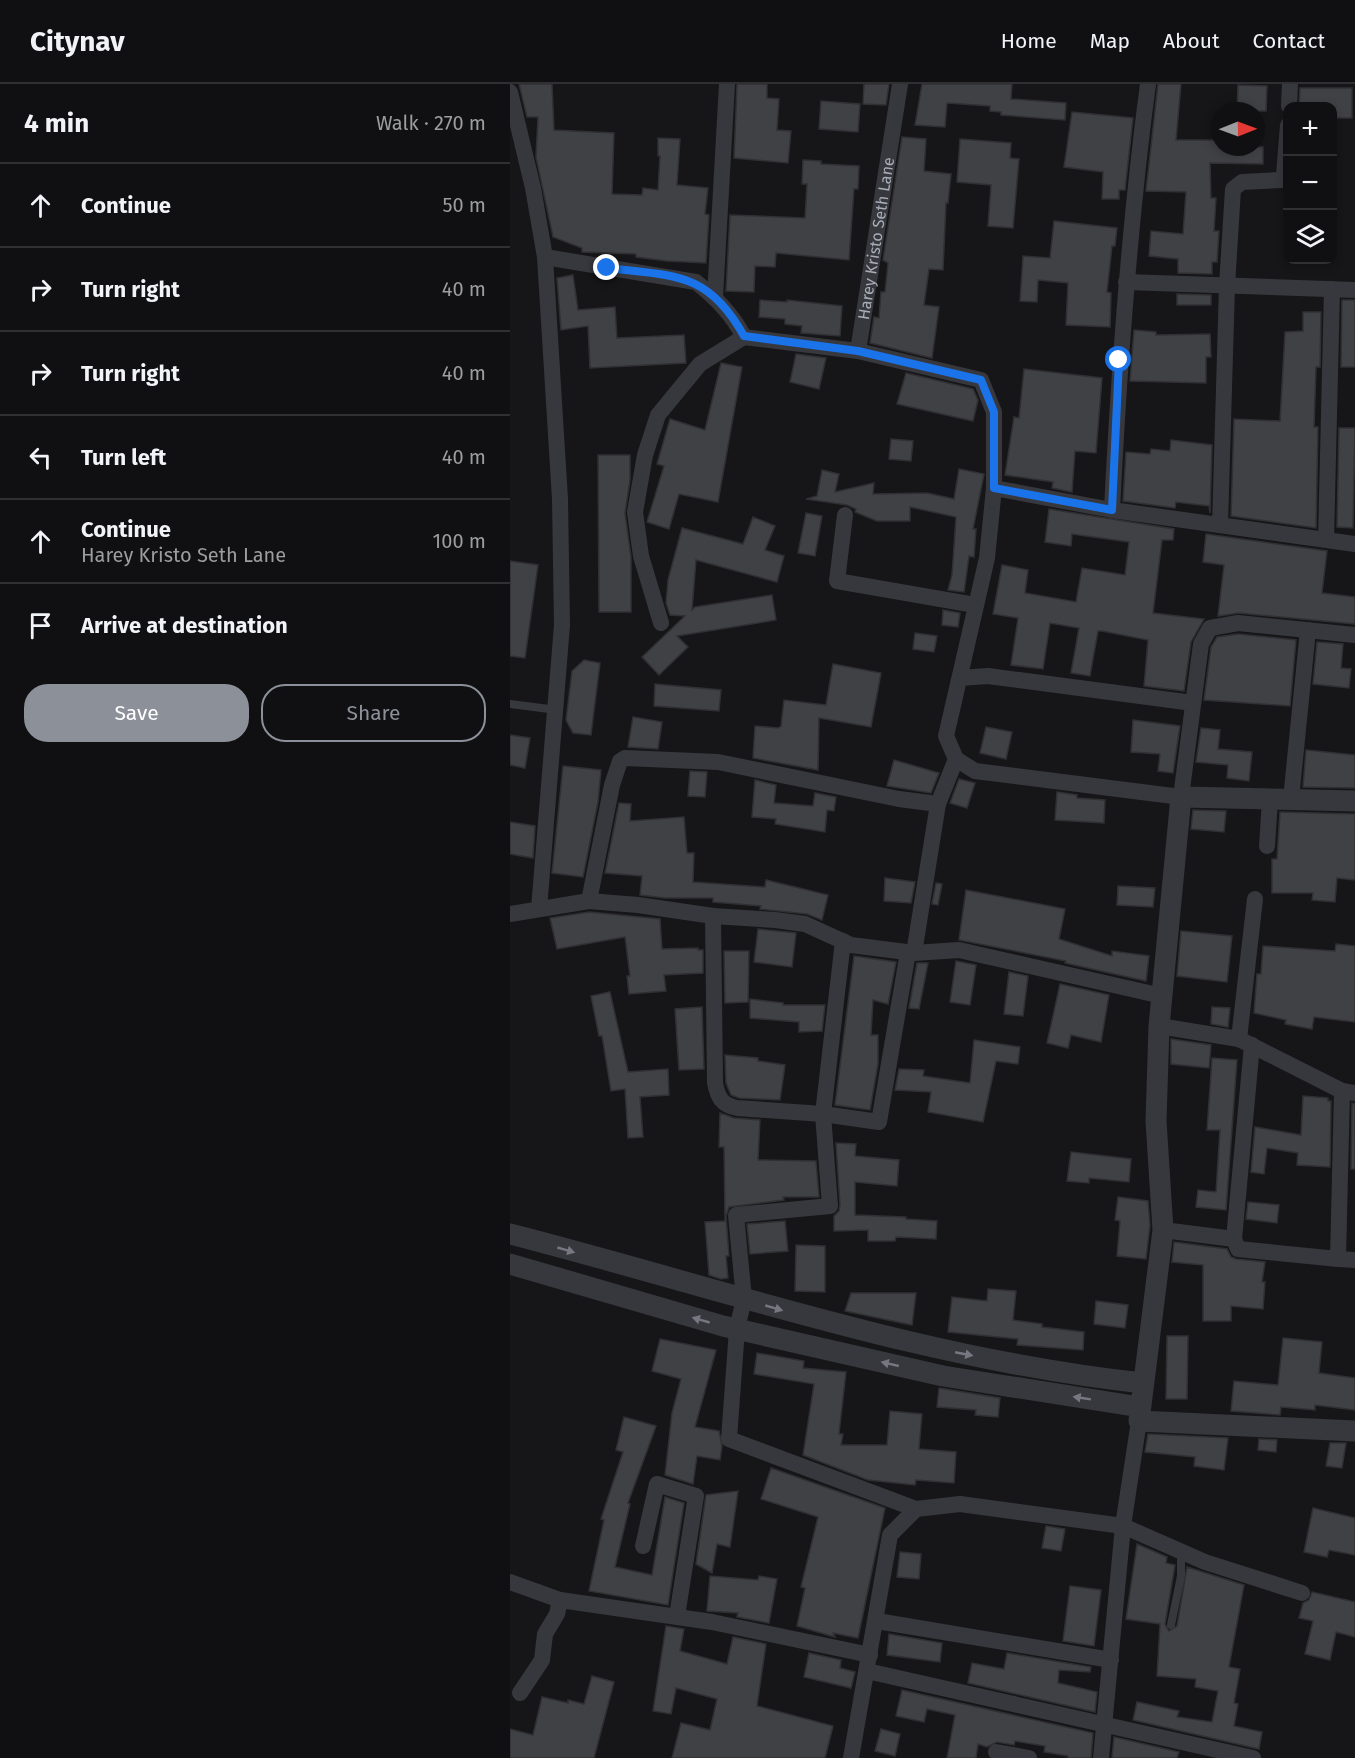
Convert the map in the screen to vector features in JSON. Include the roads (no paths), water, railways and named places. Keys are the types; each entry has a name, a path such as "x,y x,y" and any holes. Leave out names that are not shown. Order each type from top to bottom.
{"street":[{"path":"715,297 727,84"},
{"name":"Harey Kristo Seth Lane","path":"858,351 900,84"},
{"path":"1112,510 1119,360 1148,84"},
{"path":"1289,102 1290,84"},
{"path":"510,92 533,188 545,257 560,499 562,625 557,710 539,909"},
{"path":"1220,525 1227,286 1233,189 1242,182 1281,180 1284,176 1285,156"},
{"path":"545,257 696,282 715,297 734,319 744,336"},
{"path":"1126,282 1355,290"},
{"path":"1326,540 1332,289"},
{"path":"661,622 641,556 635,512 645,455 658,415 700,364 744,336 858,351 981,380 994,412 994,488 987,558 946,736 956,759 975,771 1181,797 1355,801"},
{"path":"994,488 1112,510 1355,544"},
{"path":"845,515 837,581 975,605"},
{"path":"1101,1758 1124,1526 1163,1230 1156,1121 1159,1026 1181,797 1201,644 1210,628 1238,622 1355,635"},
{"path":"1291,800 1308,630"},
{"path":"960,678 988,676 1193,703"},
{"path":"589,901 612,785 620,761 625,758 718,762 900,799 938,804"},
{"path":"713,916 715,1083 720,1100 737,1108 823,1114 879,1122 938,804 956,759"},
{"path":"1267,846 1270,799"},
{"path":"1159,1026 1246,1042 1348,1092 1347,1260 1238,1249 1234,1239 1246,1042 1255,898"},
{"path":"510,914 589,901 805,924 850,945 911,953 959,950 1162,996"},
{"path":"843,941 823,1114 830,1206 736,1215 744,1299 737,1329 729,1439 916,1509 960,1504 1124,1526 1232,1572 1302,1593"},
{"path":"1163,1230 1234,1239"},
{"path":"510,1234 825,1322 958,1353 1143,1383"},
{"path":"510,1264 737,1329 943,1376 1140,1414 1355,1431"},
{"path":"643,1546 657,1484 696,1496 677,1616"},
{"path":"851,1758 877,1621 890,1536 916,1509"},
{"path":"510,1582 560,1600 677,1616 1105,1724 1253,1758"},
{"path":"520,1693 542,1660 545,1634 557,1614 560,1600"},
{"path":"877,1621 1112,1660"},
{"path":"996,1752 1029,1758"}],"lane":[{"path":"510,704 557,710"},
{"path":"1171,1625 1180,1576 1181,1552"}]}
